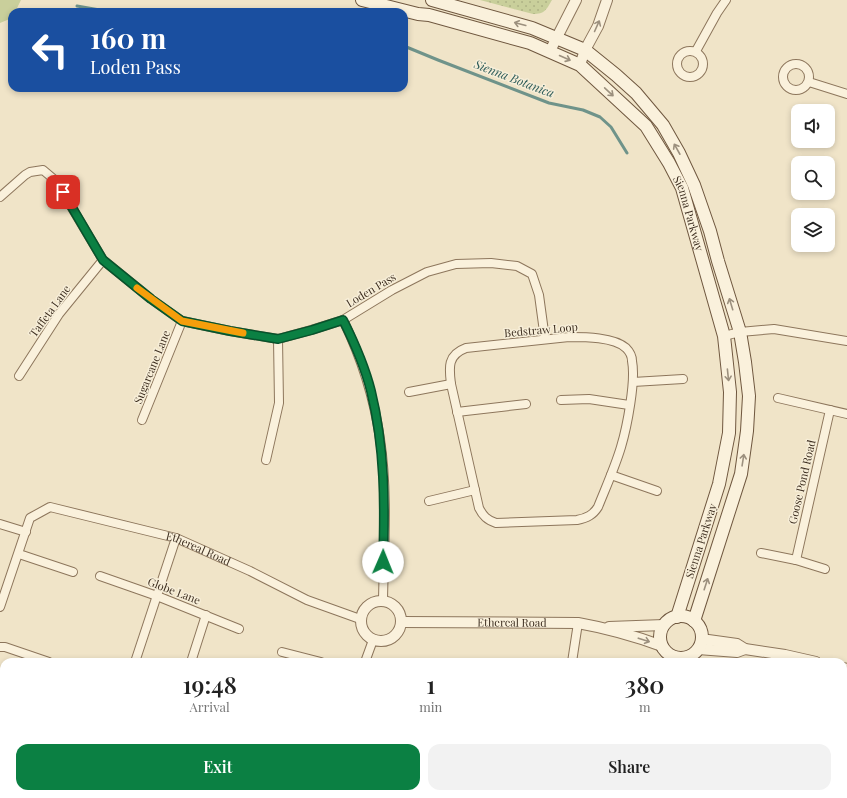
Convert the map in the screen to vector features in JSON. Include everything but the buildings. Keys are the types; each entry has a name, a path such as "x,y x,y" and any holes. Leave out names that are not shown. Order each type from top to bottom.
{"main road":[{"name":"Sienna Parkway","path":"362,0 394,8"},
{"name":"Sienna Parkway","path":"432,0 532,28 585,50 636,93 663,125 679,153 694,185 710,231 740,332 749,396 747,431 741,474 694,621"},
{"name":"Sienna Parkway","path":"408,12 429,15 523,40 580,65 646,126 669,162 682,188 724,336 730,392 729,433 719,484 676,617"},
{"path":"662,646 660,636 664,625 667,621 683,616 694,621 700,629 700,644"},
{"name":"Ethereal Road","path":"662,646 666,652 679,658 689,656 700,644"}],"street":[{"path":"550,51 576,0"},
{"path":"580,65 585,50 598,26 607,0"},
{"path":"696,51 726,0"},
{"path":"809,82 847,94"},
{"path":"0,197 30,172 42,170 46,172 56,181 103,260"},
{"name":"Loden Pass","path":"103,260 151,299 182,321 278,339 343,320 392,290 427,272 456,264 491,263 517,266 532,274 539,294 545,339"},
{"name":"Taffeta Lane","path":"19,376 59,314 103,260"},
{"path":"343,320 354,342 371,390 380,439 384,484 382,600"},
{"name":"Sugarcane Lane","path":"142,420 182,321"},
{"path":"724,336 740,332 774,329 847,341"},
{"name":"Bedstraw Loop","path":"586,337 602,339 625,347 633,362 633,382 626,431 611,475 598,507 593,514 577,520 496,523 482,515 479,508 457,412 449,368 452,358 458,351 466,348 545,339 586,337"},
{"path":"266,460 279,403 278,339"},
{"path":"633,382 683,379"},
{"path":"409,392 451,384"},
{"path":"778,398 847,414"},
{"path":"561,400 589,399 629,405"},
{"path":"457,412 526,404"},
{"name":"Goose Pond Road","path":"796,560 830,410"},
{"path":"611,475 657,491"},
{"path":"429,501 475,490"},
{"name":"Ethereal Road","path":"26,532 30,518 50,507 176,538 250,571 307,600 360,619"},
{"path":"0,524 26,532 0,607"},
{"path":"136,658 176,538"},
{"path":"18,554 73,572"},
{"path":"761,554 796,560 825,569"},
{"name":"Globe Lane","path":"100,576 157,596 239,629"},
{"path":"382,600 394,605 398,610 402,622 399,631 392,638 380,641 373,640 364,632 360,619 365,608 376,601 382,600"},
{"path":"192,658 206,615"},
{"name":"Ethereal Road","path":"402,622 578,623 599,627 662,646"},
{"path":"573,658 578,623"},
{"name":"Ethereal Road","path":"599,627 664,625"},
{"path":"366,658 373,640"},
{"path":"700,644 737,652 745,649 798,658"},
{"path":"0,647 5,647 37,658"},
{"path":"282,652 305,658"}],"green space":[{"path":"0,0 21,0 17,8 8,8 8,20 0,23"},
{"path":"480,0 552,0 545,11 533,14"}],"waterway":[{"name":"Sienna Botanica","path":"77,6 88,8"},
{"name":"Sienna Botanica","path":"408,48 549,103 583,110 600,117 611,127 627,153"}],"slow traffic":[{"path":"137,288 182,321 243,333"}],"route":[{"path":"63,192 103,260 151,299 182,321 278,339 343,320 354,342 371,390 380,439 384,484 383,562"}]}
